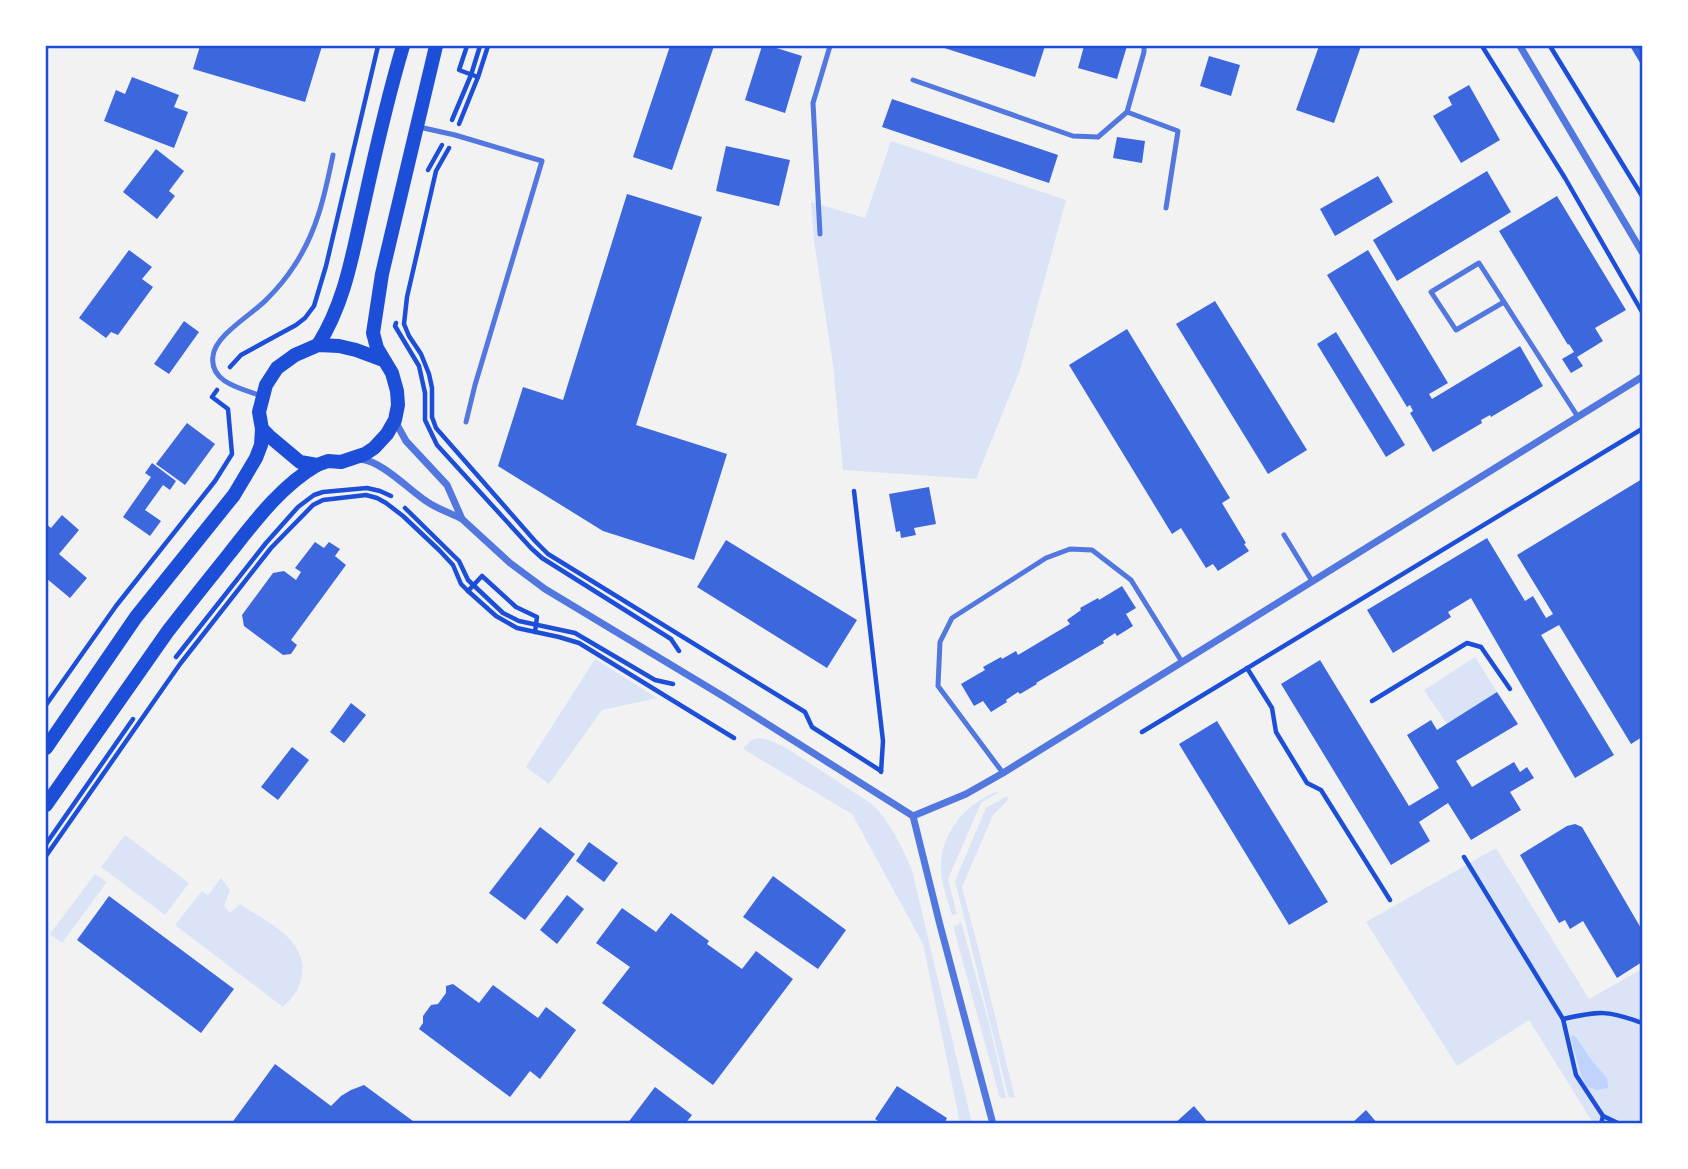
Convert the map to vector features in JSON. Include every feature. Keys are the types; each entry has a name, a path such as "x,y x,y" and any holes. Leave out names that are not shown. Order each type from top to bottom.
{"main road":[{"path":"318,345 341,298 390,88 403,46"},
{"path":"46,805 181,613 258,518 290,485 317,465 356,458 374,448 395,420 397,391 392,373 377,348 373,333 382,274 436,46"},
{"path":"46,748 136,617 239,488 261,445 259,412 262,396 277,368 295,355 318,345 339,346 383,360"},
{"path":"262,429 300,462 317,465"}],"street":[{"path":"1520,46 1643,252"},
{"path":"914,816 966,794 1003,773 1643,377"},
{"path":"395,420 406,440 447,485 462,519"},
{"path":"356,458 367,460 429,503 462,519 510,563 545,589 914,816 993,1124"}],"lane":[{"path":"820,234 813,103 830,46"},
{"path":"913,80 1073,136 1098,137 1127,112 1144,46"},
{"path":"1127,112 1178,131 1166,208"},
{"path":"416,127 455,135 542,161 466,422"},
{"path":"262,396 227,383 218,375 213,356 216,346 267,299 294,267 319,216 333,155"},
{"path":"1504,302 1456,330 1431,292 1479,263 1578,417"},
{"path":"1284,536 1312,581"},
{"path":"1003,773 938,686 940,642 952,618 1046,558 1070,549 1093,550 1110,562 1131,580 1182,662"}],"path":[{"path":"314,306 378,46"},
{"path":"467,46 459,70 478,77"},
{"path":"425,182 428,169 441,148 471,75 480,46"},
{"path":"488,46 455,135 436,171 407,296 404,324 429,374 432,417 436,428 548,554 805,712 812,727 881,771"},
{"path":"1482,46 1565,178 1643,312"},
{"path":"1550,46 1643,196"},
{"path":"396,319 396,326 419,366 425,393 425,420 437,445 536,553 671,639 681,656 686,674"},
{"path":"1142,732 1643,429"},
{"path":"46,705 116,606 215,481 232,454"},
{"path":"173,660 266,543 298,507 314,495 367,488 390,495 395,500"},
{"path":"854,491 883,741 876,792"},
{"path":"46,856 180,664 271,548 313,505 323,500 366,495 377,498 403,516 439,550 453,565 461,584 496,616 517,628 579,643 734,738"},
{"path":"401,504 459,561 468,580 503,612 519,621 575,633 655,680 678,684 694,679"},
{"path":"468,591 482,576 516,607 537,617 535,632"},
{"path":"1372,701 1467,643 1481,647 1510,689"},
{"path":"1247,668 1272,708 1276,732 1307,783 1321,790 1390,900"},
{"path":"46,844 135,715"},
{"path":"1464,857 1563,1019 1576,1075 1603,1115 1620,1124"},
{"path":"1563,1019 1592,1012 1617,1013 1643,1023"},
{"path":"1601,1124 1603,1115"}],"shaded area":[{"path":"891,141 1066,200 1020,370 976,479 843,470 833,365 814,241 811,202 865,218"},
{"path":"1475,657 1497,692 1447,724 1424,690"},
{"path":"595,659 657,698 602,710 549,784 526,767"},
{"path":"758,738 788,749 872,804 895,835 912,870 972,1123 960,1123 923,944 852,814 743,749 750,741"},
{"path":"999,792 981,803 948,879 957,914 952,915 941,872 943,849 958,819 975,804"},
{"path":"1007,796 1008,800 993,815 962,887 1015,1098 1009,1097 1007,1091 955,881 986,808"},
{"path":"125,835 189,883 165,915 101,867"},
{"path":"1496,848 1589,999 1642,969 1642,1123 1593,1123 1529,1020 1457,1066 1366,922"},
{"path":"95,874 107,882 62,943 50,934"},
{"path":"221,878 230,890 224,906 230,913 240,904 277,928 297,948 302,960 302,974 296,992 283,1007 175,925 202,891 208,895"},
{"path":"959,922 990,1027 1006,1097 1003,1099 999,1096 955,933 954,926 959,925"}],"water":[{"path":"1572,1035 1607,1078 1608,1088 1597,1090 1587,1087 1578,1064"}],"building":[{"path":"200,46 322,46 305,102 193,69"},
{"path":"670,46 714,46 672,170 633,157"},
{"path":"762,46 802,56 785,113 745,100"},
{"path":"938,46 1045,46 1035,77"},
{"path":"1084,46 1127,46 1117,79 1078,68"},
{"path":"1319,46 1361,46 1334,123 1296,110"},
{"path":"1630,46 1642,46 1642,66"},
{"path":"1209,56 1240,65 1231,96 1200,86"},
{"path":"132,77 179,95 174,107 188,112 174,148 104,121 116,90 125,94"},
{"path":"1469,85 1500,140 1461,163 1433,116 1452,105 1448,97"},
{"path":"892,99 1058,155 1049,183 882,127"},
{"path":"1117,137 1145,141 1142,163 1113,158"},
{"path":"726,146 790,160 779,206 716,191"},
{"path":"156,149 184,171 169,191 175,196 157,219 123,192"},
{"path":"1487,171 1511,212 1397,281 1373,240"},
{"path":"1378,176 1393,202 1335,236 1320,209"},
{"path":"627,194 702,217 636,425 727,454 694,560 603,531 498,466 523,387 563,400"},
{"path":"1557,196 1626,310 1595,328 1603,341 1577,357 1583,366 1571,373 1562,359 1574,352 1499,231"},
{"path":"129,250 152,267 142,279 153,287 118,335 111,332 106,338 79,318"},
{"path":"1368,250 1448,383 1429,394 1432,399 1520,346 1543,386 1491,417 1490,415 1481,420 1482,423 1433,452 1410,413 1413,411 1410,405 1407,407 1327,275"},
{"path":"1215,301 1307,450 1268,474 1176,324"},
{"path":"184,321 199,332 169,374 154,364"},
{"path":"1127,329 1230,498 1222,503 1249,551 1218,571 1213,564 1206,568 1181,528 1172,534 1069,365"},
{"path":"1336,332 1405,445 1386,457 1317,344"},
{"path":"187,423 215,444 185,485 156,464"},
{"path":"152,463 176,481 170,490 163,485 145,510 161,521 150,536 123,517 151,477 145,473"},
{"path":"1642,479 1642,737 1631,744 1559,625 1541,635 1614,755 1575,778 1471,598 1448,612 1451,617 1393,653 1367,610 1487,538 1525,601 1533,596 1546,618 1553,614 1517,555"},
{"path":"929,487 936,524 914,528 916,535 901,538 900,531 896,532 889,494"},
{"path":"62,515 79,530 59,554 87,578 70,598 46,578 46,524 51,528"},
{"path":"726,540 857,620 827,668 697,587"},
{"path":"315,542 324,548 329,542 340,549 335,556 346,565 291,640 297,645 291,654 283,655 244,626 242,615 273,573 284,571 296,580 301,572 295,568"},
{"path":"1122,586 1136,608 1126,614 1133,626 1117,636 1115,633 1103,641 1104,643 1020,694 1018,692 991,712 983,701 974,706 961,684 1001,657 1002,659 1016,651 1018,655 1070,624 1067,620 1081,610 1080,608"},
{"path":"1320,660 1409,806 1439,788 1407,735 1431,720 1437,730 1497,692 1518,724 1456,761 1472,787 1514,762 1520,772 1527,767 1534,778 1510,792 1521,810 1471,840 1448,803 1419,822 1430,841 1391,865 1281,684"},
{"path":"351,703 366,715 344,743 330,732"},
{"path":"1217,721 1328,902 1289,925 1179,744"},
{"path":"292,747 309,760 278,800 261,787"},
{"path":"1575,824 1582,827 1642,930 1642,962 1617,978 1583,921 1570,929 1565,920 1559,923 1520,855 1567,826"},
{"path":"540,827 575,854 525,920 489,893"},
{"path":"589,842 618,863 604,882 576,861"},
{"path":"773,876 846,930 818,969 743,917"},
{"path":"567,895 584,909 557,944 540,930"},
{"path":"109,896 234,989 201,1033 77,940"},
{"path":"622,908 656,932 671,913 742,969 756,951 793,979 713,1085 602,1003 630,967 596,943"},
{"path":"453,984 479,1003 493,985 538,1018 546,1007 576,1030 540,1079 530,1071 510,1097 419,1029 423,1016 431,1005 438,1004 446,993 446,986"},
{"path":"275,1064 331,1106 341,1096 364,1085 417,1124 231,1124"},
{"path":"897,1086 947,1118 944,1124 882,1124 875,1119"},
{"path":"655,1087 692,1115 685,1124 627,1124"},
{"path":"1194,1106 1209,1124 1174,1124"},
{"path":"1366,1110 1378,1124 1351,1124"}]}
